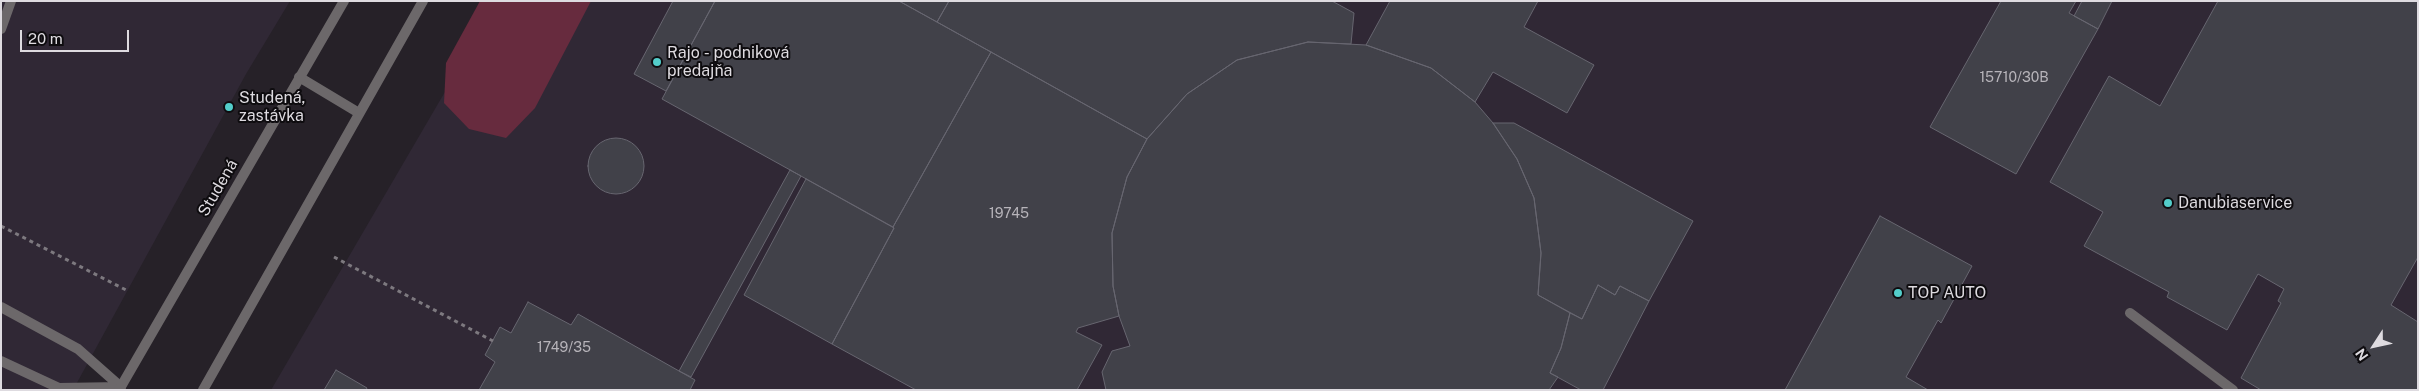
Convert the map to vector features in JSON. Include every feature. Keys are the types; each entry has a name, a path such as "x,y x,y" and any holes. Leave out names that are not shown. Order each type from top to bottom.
{"street":[{"path":"1,29 11,1"},
{"name":"Studená","path":"122,389 299,76 344,1"},
{"path":"203,390 423,1"},
{"path":"299,76 359,113"},
{"path":"1,307 78,349 122,389"},
{"path":"2130,313 2233,390"},
{"path":"1,361 59,388 122,389"}],"path":[{"path":"1,226 128,291"},
{"path":"334,257 493,341"}],"shaded area":[{"path":"1,1 290,1 246,74 73,390 1,390"},
{"path":"480,1 591,1 535,108 506,138 469,129 444,103 446,63"},
{"path":"498,1 2418,1 2418,390 271,390"}],"building":[{"path":"673,1 715,1 666,91 634,74"},
{"path":"715,1 899,1 991,52 893,227 662,99"},
{"path":"899,1 949,1 937,22"},
{"path":"949,1 1332,1 1354,13 1351,44 1308,42 1237,60 1187,94 1147,139 937,22"},
{"path":"1390,1 1538,1 1524,27 1594,65 1567,113 1493,72 1475,102 1431,68 1366,45"},
{"path":"2001,1 2076,1 2069,13 2098,29 2016,174 1930,127"},
{"path":"2082,1 2112,1 2098,29 2074,16"},
{"path":"2218,1 2418,1 2418,257 2391,305 2418,322 2418,390 2261,390 2241,378 2281,303 2278,301 2284,289 2258,274 2227,330 2167,297 2169,292 2084,246 2103,212 2050,182 2109,76 2160,106"},
{"path":"1308,42 1366,45 1431,68 1475,102 1493,123 1517,159 1534,198 1541,253 1538,295 1570,313 1561,348 1550,373 1558,377 1549,390 1106,390 1102,372 1112,351 1130,346 1119,316 1113,286 1112,233 1127,177 1147,139 1187,94 1237,60"},
{"path":"991,52 1147,139 1127,177 1112,233 1113,286 1119,316 1078,328 1076,332 1102,345 1077,390 916,390 832,344 893,227"},
{"path":"1493,123 1514,123 1693,221 1649,301 1620,286 1615,295 1598,285 1582,319 1538,295 1541,253 1534,198 1517,159"},
{"path":"616,138 627,140 636,146 642,155 644,166 642,177 636,186 627,192 616,194 605,192 596,186 590,177 588,166 590,155 596,146 605,140"},
{"path":"790,170 801,176 691,377 679,371"},
{"path":"806,179 894,228 832,344 744,295"},
{"name":"TOP AUTO","path":"1880,216 1972,266 1941,323 1938,320 1906,377 1928,390 1785,390"},
{"path":"1598,285 1615,295 1620,286 1649,301 1603,390 1581,390 1550,373 1561,348 1570,313 1582,319"},
{"path":"528,302 571,325 578,314 695,380 690,390 479,390 495,362 485,355 500,327 511,333"},
{"path":"336,370 367,388 366,390 324,390"}],"place":[{"name":"Rajo - podniková predajňa","path":"657,62"},
{"name":"Studená, zastávka","path":"229,107"},
{"name":"Danubiaservice","path":"2168,203"},
{"name":"TOP AUTO","path":"1898,293"}]}
